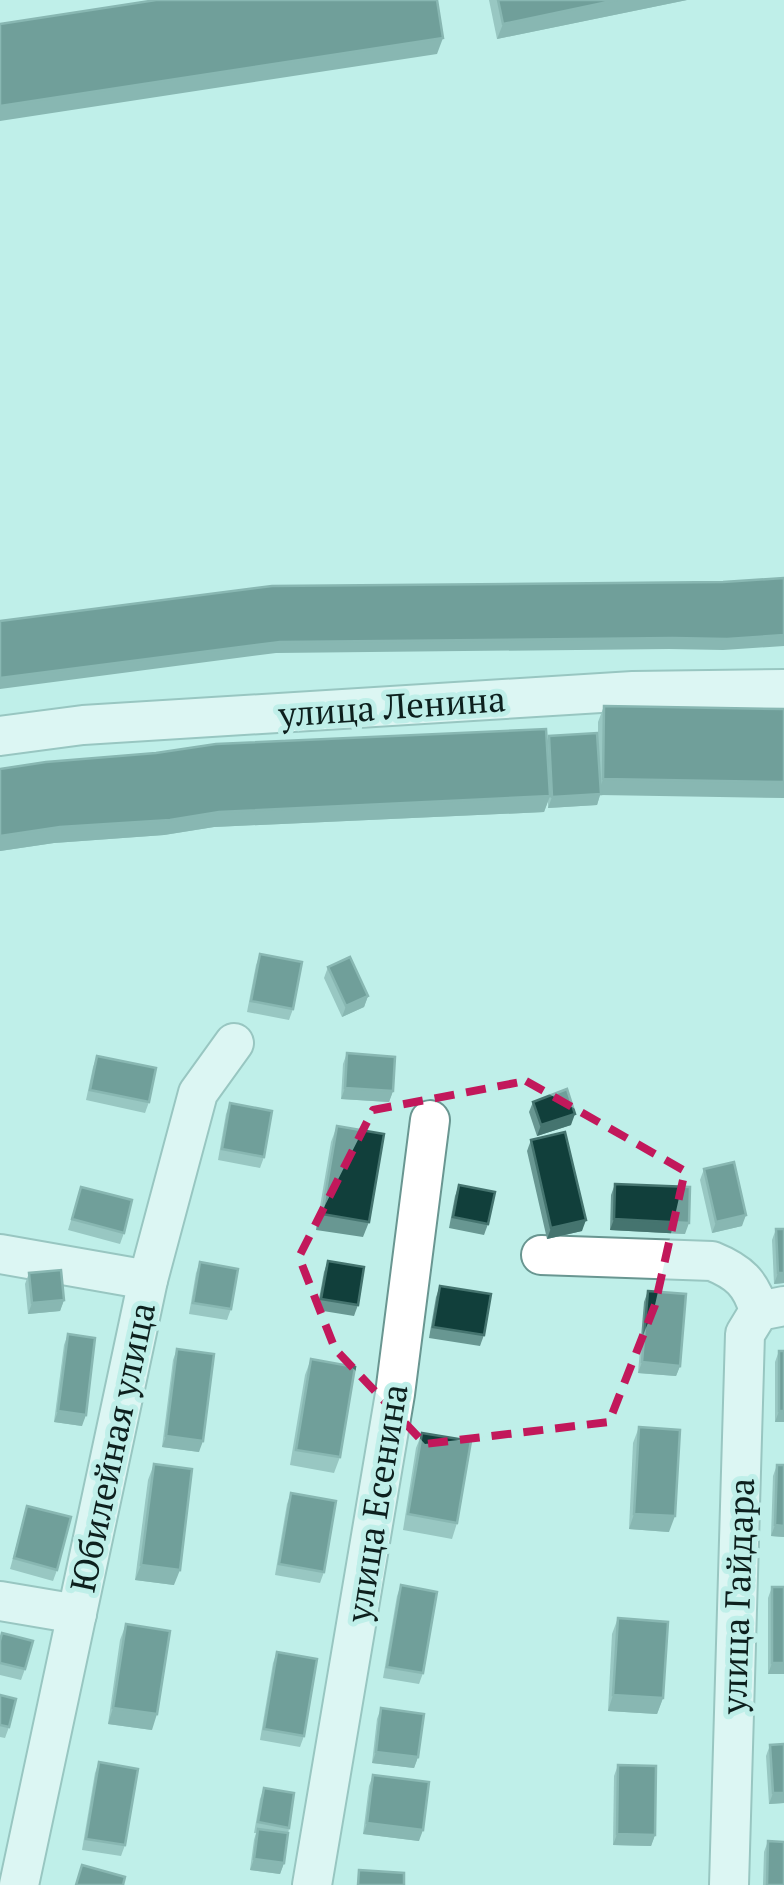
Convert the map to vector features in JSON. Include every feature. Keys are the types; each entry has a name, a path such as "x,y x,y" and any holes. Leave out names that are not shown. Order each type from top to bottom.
{"street":[{"name":"улица Ленина","path":"0,736 83,725 633,691 784,689"},
{"name":"Юбилейная улица","path":"18,1885 148,1280 198,1093 234,1043"},
{"name":"улица Есенина","path":"312,1885 395,1394 430,1120"},
{"name":"Юбилейная улица","path":"0,1254 148,1280"},
{"name":"улица Гайдара","path":"541,1255 712,1261 731,1269 771,1309 744,1334 729,1885"},
{"name":"Юбилейная улица","path":"0,1601 77,1614"}],"highlighted area":[{"path":"526,1081 685,1171 655,1305 609,1422 425,1444 335,1349 299,1257 373,1110"}],"building":[{"path":"156,0 437,0 443,38 0,106 0,24"},
{"path":"498,0 617,0 503,24"},
{"path":"784,578 784,635 727,639 280,642 0,678 0,621 272,586 723,582"},
{"path":"604,706 784,709 784,782 603,779"},
{"path":"546,729 550,796 219,812 0,836 0,769 216,744"},
{"path":"597,733 601,794 552,797 549,736"},
{"path":"260,954 302,962 293,1009 251,1001"},
{"path":"350,957 368,996 346,1006 328,967"},
{"path":"347,1053 395,1057 393,1091 345,1088"},
{"path":"97,1056 156,1068 149,1102 90,1090"},
{"path":"567,1089 575,1114 541,1125 533,1102"},
{"path":"230,1103 272,1111 264,1157 222,1149"},
{"path":"337,1126 384,1134 369,1222 322,1214"},
{"path":"565,1132 586,1220 551,1228 531,1140"},
{"path":"734,1162 746,1215 716,1222 704,1169"},
{"path":"615,1184 690,1187 689,1223 614,1219"},
{"path":"459,1185 495,1192 488,1224 453,1217"},
{"path":"81,1187 132,1200 124,1233 72,1219"},
{"path":"776,1229 784,1229 784,1273 778,1273"},
{"path":"328,1261 364,1267 358,1305 321,1299"},
{"path":"200,1262 238,1269 231,1309 193,1303"},
{"path":"61,1270 64,1300 32,1303 29,1273"},
{"path":"440,1286 491,1294 484,1335 433,1327"},
{"path":"648,1291 686,1294 680,1366 642,1362"},
{"path":"68,1334 95,1338 86,1415 58,1411"},
{"path":"177,1349 214,1354 203,1441 166,1436"},
{"path":"779,1351 784,1351 784,1411 779,1411"},
{"path":"311,1359 355,1367 340,1457 296,1450"},
{"path":"639,1427 680,1430 675,1516 634,1514"},
{"path":"422,1433 471,1441 457,1523 408,1514"},
{"path":"154,1464 192,1469 180,1570 141,1565"},
{"path":"777,1465 784,1465 784,1526 775,1525"},
{"path":"291,1493 336,1501 324,1572 279,1564"},
{"path":"27,1506 71,1517 57,1570 14,1558"},
{"path":"401,1585 437,1592 423,1673 387,1667"},
{"path":"772,1587 784,1587 784,1663 772,1663"},
{"path":"618,1618 668,1622 663,1698 613,1695"},
{"path":"126,1624 170,1631 157,1714 113,1708"},
{"path":"2,1633 33,1641 25,1669 0,1663"},
{"path":"277,1652 317,1659 304,1736 264,1729"},
{"path":"0,1695 16,1699 9,1727 0,1725"},
{"path":"381,1708 424,1714 418,1757 376,1752"},
{"path":"784,1744 784,1793 773,1793 770,1745"},
{"path":"99,1762 138,1769 125,1845 86,1839"},
{"path":"618,1765 656,1766 655,1835 617,1834"},
{"path":"373,1775 429,1782 423,1830 367,1823"},
{"path":"264,1788 294,1793 289,1828 258,1822"},
{"path":"258,1829 288,1833 284,1863 254,1859"},
{"path":"768,1841 784,1842 784,1885 767,1885"},
{"path":"82,1865 125,1877 123,1885 76,1885"},
{"path":"359,1870 404,1873 404,1885 358,1885"}]}
